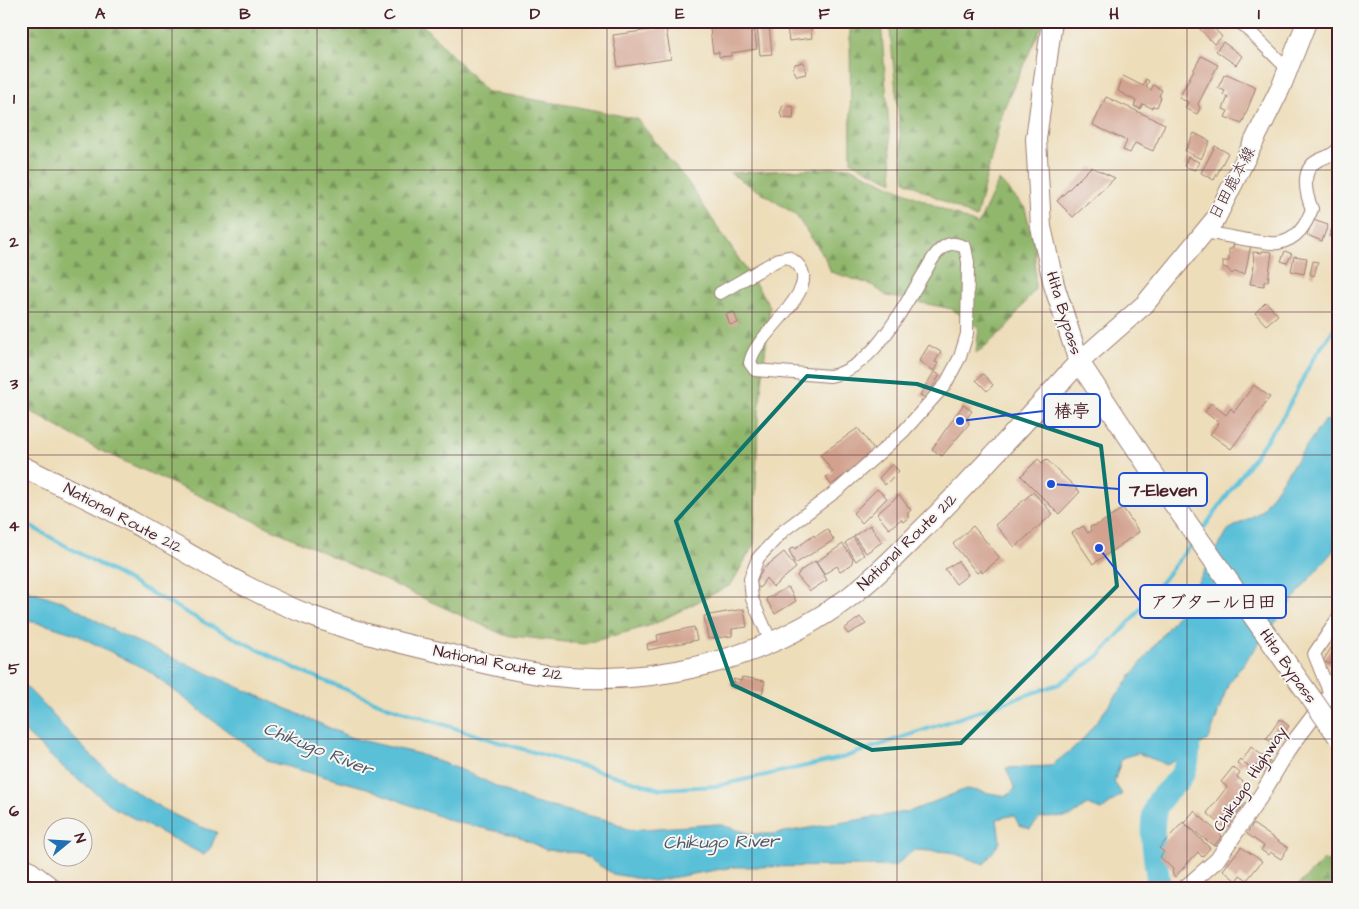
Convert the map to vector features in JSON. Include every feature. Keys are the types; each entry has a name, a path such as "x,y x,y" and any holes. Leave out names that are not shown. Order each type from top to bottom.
{"highway":[{"name":"Hita Bypass","path":"1052,21 1036,139 1041,226 1054,286 1078,362 1164,490 1338,736"},
{"name":"National Route 212","path":"21,466 134,522 261,594 301,612 403,644 547,675 599,678 638,676 720,660 771,642 840,604 883,569 974,476 1078,362"}],"main road":[{"name":"日田鹿本線","path":"1078,362 1145,304 1216,218 1288,69 1307,21"}],"street":[{"path":"1239,21 1288,69"},
{"path":"1204,232 1278,244 1296,235 1306,226 1312,209 1306,193 1308,169 1316,161 1333,156 1338,149"},
{"path":"720,293 779,259 788,257 796,261 802,268 803,286 780,320 765,334 752,353 750,363 755,370 830,376 842,374 852,368 883,340 896,322 936,254 947,244 954,244 965,248 968,262 967,334 960,357 945,385 903,432 838,489 783,531 758,558 750,579 752,599 771,642"},
{"path":"1334,689 1314,654 1338,618"},
{"name":"Chikugo Highway","path":"1185,888 1217,860 1262,794 1288,750 1334,689"},
{"path":"21,862 55,888"}],"highlighted area":[{"path":"807,376 917,384 1101,446 1117,586 961,743 872,750 733,685 676,521"}],"green space":[{"path":"21,21 419,21 487,92 579,107 637,119 687,181 770,306 758,421 754,544 731,585 652,625 584,644 504,635 95,448 21,406"},
{"path":"850,21 881,21 893,182 851,162"},
{"path":"889,21 1044,21 1003,110 976,218 905,181"},
{"path":"849,167 978,225 999,180 1025,208 1035,248 1035,289 1006,328 976,354 979,328 952,309 887,296 872,285 831,272 824,256 795,214 730,173"},
{"path":"1324,860 1338,863 1338,888 1295,888"}],"water":[{"name":"Chikugo River","path":"1338,420 1338,545 1305,584 1228,684 1209,739 1167,765 1138,753 1122,758 1114,782 1122,794 1102,810 1087,805 1070,817 1040,818 1030,829 1019,825 1014,815 997,819 1000,842 984,864 950,852 914,850 895,866 733,867 653,881 613,874 580,853 546,850 518,836 451,821 367,788 270,762 149,671 75,634 44,624 21,620 21,588 64,602 120,634 352,738 419,754 464,771 530,802 612,821 629,830 718,824 751,834 773,834 911,811 966,789 1007,796 1015,789 1006,768 1051,766 1081,742 1183,608 1228,530 1260,512 1324,421"},
{"path":"21,682 89,753 124,783 176,816 217,832 211,847 204,855 116,809 59,764 21,728 21,697 23,696"}],"building":[{"path":"709,21 753,21 757,49 719,57 719,52 713,53"},
{"path":"786,21 810,21 812,38 789,41"},
{"path":"1204,21 1208,21 1222,37 1214,44 1198,27"},
{"path":"769,25 772,54 760,55 757,26"},
{"path":"666,28 671,59 618,67 613,35"},
{"path":"1223,42 1242,56 1236,65 1216,51"},
{"path":"1201,56 1218,65 1198,104 1200,108 1197,114 1185,108 1188,102 1179,98"},
{"path":"804,62 806,74 797,76 793,69 795,64"},
{"path":"1227,74 1256,87 1242,124 1225,117 1228,111 1223,109 1228,97 1223,95 1225,91 1218,88 1224,75"},
{"path":"1123,76 1143,86 1146,79 1149,81 1146,87 1151,90 1153,85 1162,90 1157,107 1153,106 1152,108 1143,104 1140,109 1134,106 1136,101 1118,91"},
{"path":"1106,97 1165,124 1153,151 1135,143 1130,153 1123,150 1127,141 1093,125"},
{"path":"783,105 794,107 793,119 782,118 780,113"},
{"path":"1194,133 1210,141 1201,159 1185,151"},
{"path":"1215,146 1228,153 1214,180 1201,173"},
{"path":"1188,157 1199,162 1195,170 1184,166"},
{"path":"1091,167 1115,178 1073,217 1057,201"},
{"path":"1313,220 1328,225 1322,241 1307,235"},
{"path":"1333,226 1338,228 1338,239 1329,236"},
{"path":"1235,242 1251,245 1245,274 1234,272 1232,274 1227,268 1223,267 1223,261 1229,261 1229,249 1232,249"},
{"path":"1262,251 1272,252 1268,281 1264,282 1264,286 1250,284 1254,266 1253,252 1262,253"},
{"path":"1285,251 1292,254 1287,263 1281,261"},
{"path":"1294,256 1307,258 1304,274 1291,271"},
{"path":"1313,261 1318,262 1314,276 1310,274"},
{"path":"1266,302 1278,315 1266,325 1255,313"},
{"path":"734,312 738,323 730,325 726,314"},
{"path":"929,345 941,352 935,362 938,363 934,371 919,361"},
{"path":"934,372 940,375 926,398 920,395"},
{"path":"983,374 993,385 987,391 976,380"},
{"path":"1254,385 1270,397 1231,449 1210,434 1219,423 1205,412 1211,403 1226,415 1231,408 1234,412"},
{"path":"963,405 972,411 967,418 969,424 942,456 932,449"},
{"path":"858,428 876,453 831,485 826,477 833,472 820,455"},
{"path":"1038,459 1042,463 1046,459 1080,492 1059,514 1021,476"},
{"path":"892,464 899,471 885,485 879,478"},
{"path":"877,489 887,498 862,523 853,513"},
{"path":"1033,492 1053,514 1015,547 995,525"},
{"path":"899,495 911,510 908,513 908,518 903,522 901,519 889,529 877,514"},
{"path":"1123,508 1139,532 1093,564 1072,533 1083,526 1088,533 1091,531 1090,527 1099,524"},
{"path":"870,525 882,542 866,553 854,536"},
{"path":"973,526 1000,558 982,573 981,570 977,573 953,544"},
{"path":"827,529 834,540 795,564 789,550 794,547 795,549 814,535 815,537"},
{"path":"853,537 864,555 856,561 845,543"},
{"path":"843,544 853,559 851,565 840,571 837,566 824,574 816,562"},
{"path":"784,552 796,568 773,587 766,578 760,588 754,585 764,568"},
{"path":"815,561 827,580 810,591 797,576 800,571"},
{"path":"958,561 968,575 956,584 945,569"},
{"path":"788,587 796,601 775,614 766,599"},
{"path":"744,609 747,627 732,629 732,636 708,639 704,616"},
{"path":"860,617 866,624 848,634 844,629"},
{"path":"694,627 697,640 648,650 647,644 658,641 657,635"},
{"path":"1338,637 1338,657 1334,657 1330,664 1323,661"},
{"path":"742,677 765,681 762,694 733,688 734,685 730,685 730,682 735,683 733,679 741,681"},
{"path":"1280,719 1289,726 1280,739 1277,737 1273,743 1266,739"},
{"path":"1251,747 1270,761 1265,770 1256,765 1253,769 1243,763 1241,766 1237,763 1240,759 1242,761"},
{"path":"1233,767 1240,773 1237,777 1247,785 1241,793 1245,797 1240,803 1243,805 1225,828 1207,813 1227,787 1221,782"},
{"path":"1194,811 1222,836 1214,846 1184,823"},
{"path":"1183,822 1210,848 1202,857 1198,852 1175,877 1172,873 1173,869 1160,857 1164,852 1159,848"},
{"path":"1253,824 1288,848 1281,859 1270,852 1268,855 1261,850 1264,846 1247,834"},
{"path":"1241,847 1262,861 1247,880 1240,875 1236,881 1223,870"}],"waterway":[{"path":"1201,532 1284,415 1313,359 1338,323"},
{"path":"21,521 209,625 301,671 386,706 495,741 660,789 716,786 842,758 1059,684 1100,655 1133,618 1194,541"},
{"path":"1159,888 1153,839 1153,819 1159,801 1178,780 1186,767 1188,743 1184,720"}],"place":[{"name":"椿亭","path":"960,421"},
{"name":"7-Eleven","path":"1051,484"},
{"name":"アブタール日田","path":"1099,548"}]}
